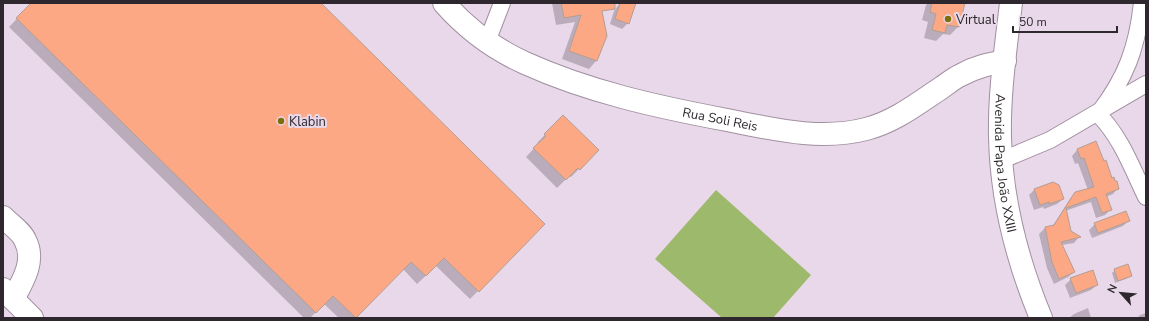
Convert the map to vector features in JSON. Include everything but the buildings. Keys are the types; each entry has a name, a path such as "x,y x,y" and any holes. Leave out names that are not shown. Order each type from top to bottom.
{"main road":[{"name":"Rua Soli Reis","path":"444,3 488,42 524,63 594,89 677,111 786,132 807,134 839,134 866,129 891,121 960,75 978,67 1005,61"},
{"name":"Avenida Papa João XXIII","path":"1011,3 1000,113 1000,161 1006,204 1013,238 1026,282 1042,318"},
{"path":"3,217 25,239 30,254 29,266 21,285 8,294 32,318"}],"street":[{"path":"488,42 502,3"},
{"path":"1098,114 1112,95 1129,62 1135,43 1142,3"},
{"path":"1000,161 1050,140 1098,114 1146,84"},
{"path":"1098,114 1120,142 1146,197"}],"green space":[{"path":"716,190 811,275 773,318 722,318 655,259"}],"place":[{"name":"Virtual","path":"948,19"},
{"name":"Klabin","path":"281,121"}]}
